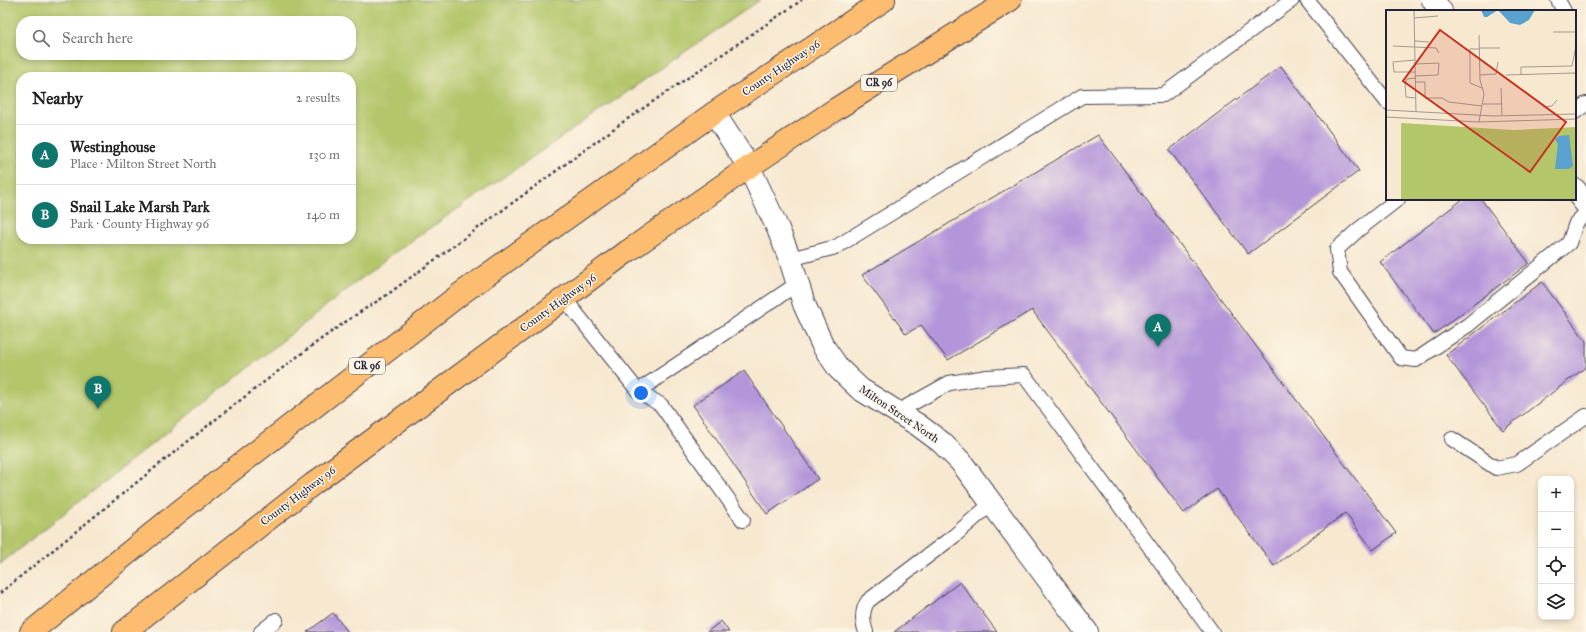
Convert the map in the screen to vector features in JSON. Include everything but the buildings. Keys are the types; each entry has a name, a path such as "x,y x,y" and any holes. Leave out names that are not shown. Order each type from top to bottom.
{"main road":[{"name":"County Highway 96","path":"31,632 181,510 451,302 714,113 884,0"},
{"name":"County Highway 96","path":"124,632 313,484 628,251 836,109 1010,0"}],"street":[{"path":"1433,0 1440,10"},
{"name":"Milton Street North","path":"714,113 749,167 778,229 790,259 804,304 823,346 839,370 860,389 941,442 961,462 1087,632"},
{"path":"1576,191 1586,204"}],"lane":[{"path":"790,259 836,247 1082,96 1163,95 1292,0"},
{"path":"1307,0 1386,101"},
{"path":"1558,0 1563,10"},
{"path":"1576,111 1586,104"},
{"path":"1397,200 1358,230 1337,249 1340,272 1401,358 1416,360 1468,326 1569,243 1576,223 1586,213"},
{"path":"638,391 797,284"},
{"path":"564,298 638,391 661,405 743,520"},
{"path":"897,412 949,383 987,377 1024,375 1212,632"},
{"path":"1452,439 1496,468 1517,464 1586,416"},
{"path":"866,632 863,624 863,608 868,601 954,536 992,503"},
{"path":"261,632 276,620"}],"path":[{"path":"0,593 163,461 294,359 355,315 384,297 623,122 802,0"}],"green space":[{"path":"0,0 760,0 391,255 0,564"}],"place":[{"name":"Westinghouse","path":"1158,347"},
{"name":"Snail Lake Marsh Park","path":"98,409"}]}
